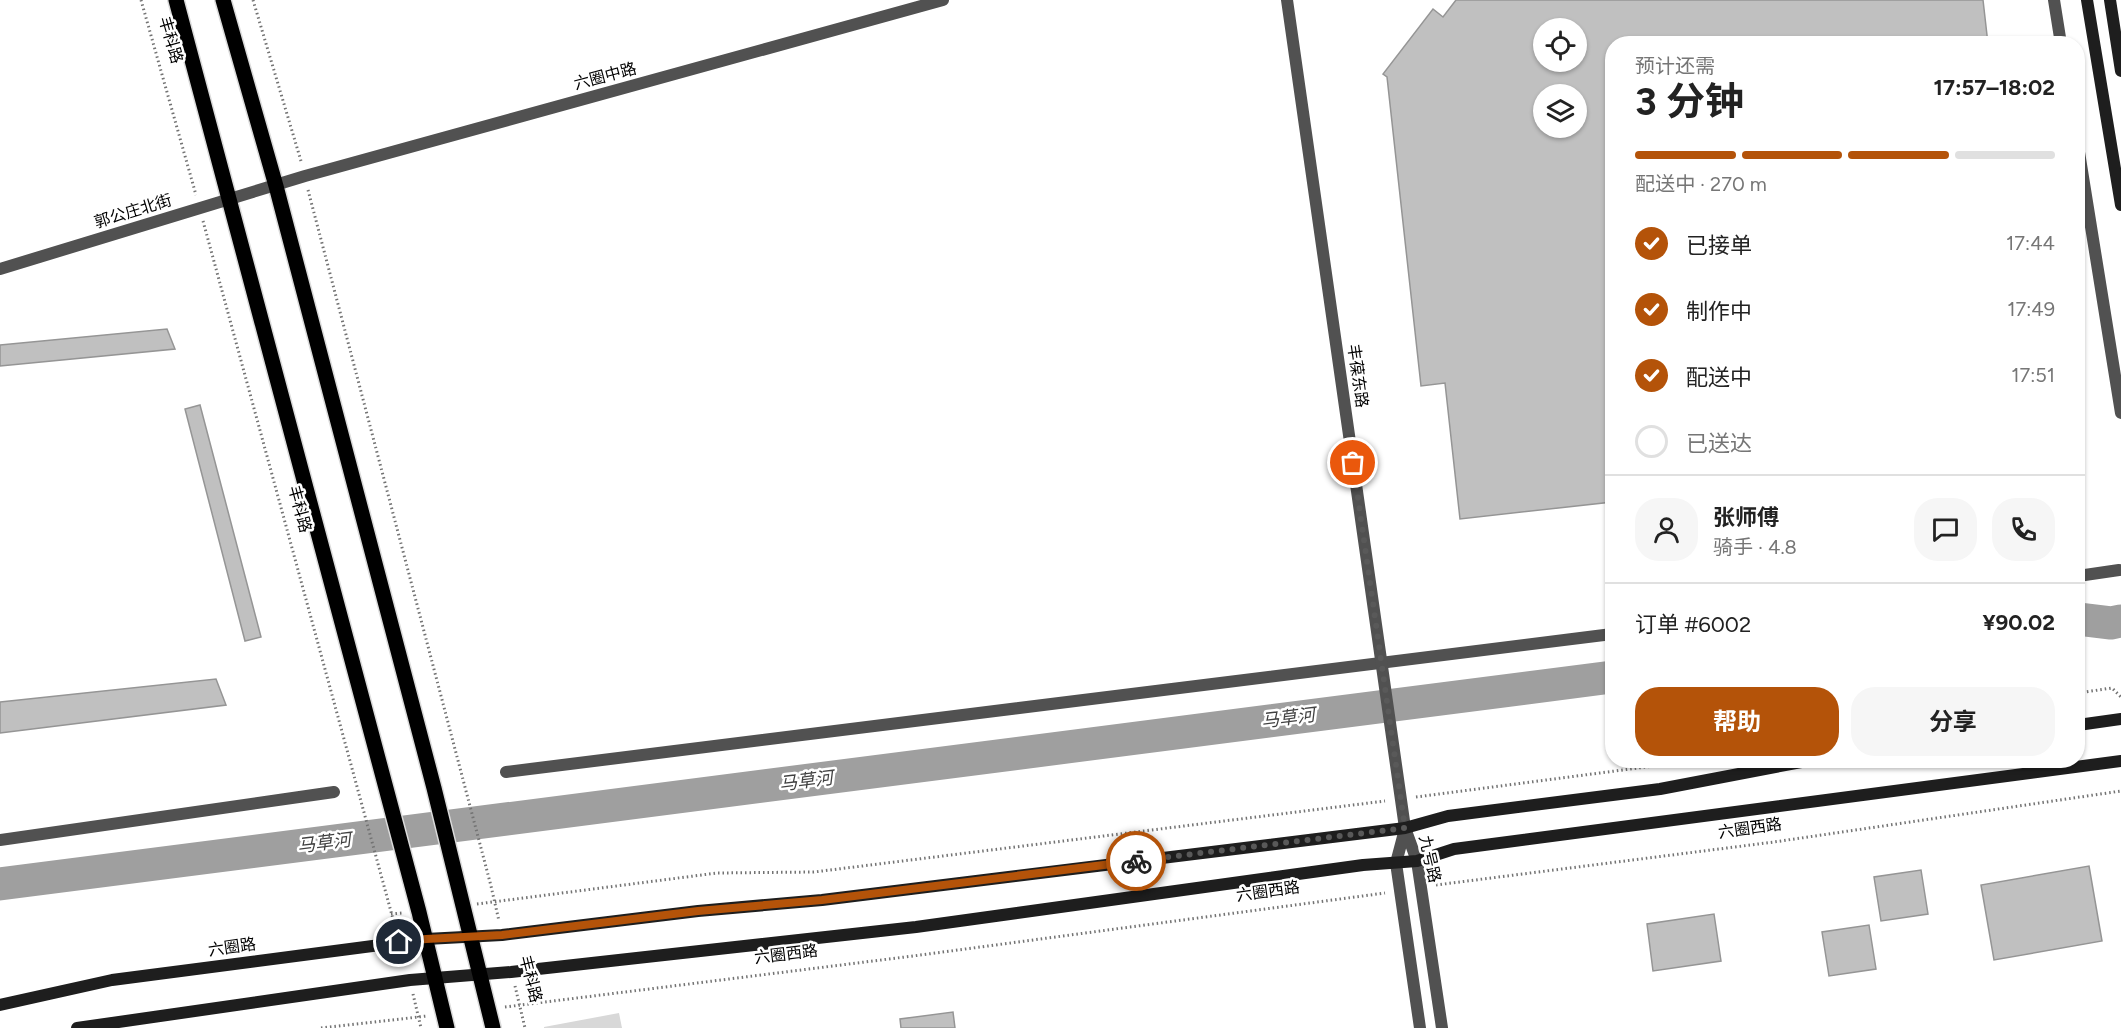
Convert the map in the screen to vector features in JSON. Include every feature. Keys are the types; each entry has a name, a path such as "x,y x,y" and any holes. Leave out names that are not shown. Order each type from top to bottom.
{"main road":[{"name":"丰科路","path":"176,0 408,869 446,1021"},
{"path":"223,0 276,186 434,788 492,1028"},
{"path":"2087,0 2121,205"},
{"path":"2110,0 2121,71"},
{"path":"2085,724 2121,719"},
{"name":"六圈西路","path":"2085,766 2121,761"},
{"path":"471,937 698,911 822,900 1405,828 1448,816 1660,789 1770,768"},
{"name":"六圈西路","path":"480,973 511,972 916,927 1351,867 1417,861 1454,849 2068,768"},
{"name":"六圈路","path":"0,1005 112,980 399,942 471,937"},
{"path":"77,1028 410,980 480,973"}],"street":[{"name":"六圈中路","path":"276,186 305,176 943,0"},
{"name":"丰葆东路","path":"1287,0 1405,828"},
{"path":"2054,0 2060,36"},
{"name":"郭公庄北街","path":"0,269 276,186"},
{"path":"2085,189 2121,413"},
{"path":"2085,575 2118,570"},
{"path":"506,772 1605,635"},
{"path":"0,840 334,792"},
{"name":"九号路","path":"1405,828 1417,861 1442,1028"},
{"name":"九号路","path":"1405,828 1396,863 1420,1028"}],"path":[{"name":"丰科路","path":"141,0 399,942"},
{"path":"253,0 305,176 502,935"},
{"path":"2085,692 2112,688 2121,697"},
{"path":"464,906 717,873 814,872 1638,768"},
{"name":"六圈西路","path":"1420,887 1774,842 2121,791"},
{"name":"六圈西路","path":"488,1009 1400,891"},
{"path":"391,914 419,912"},
{"name":"丰科路","path":"511,972 525,1028"},
{"path":"410,980 421,1028"},
{"path":"321,1028 418,1017 446,1021"}],"shaded area":[{"path":"619,1013 622,1028 544,1028 544,1027"}],"building":[{"path":"1456,0 1983,0 1987,36 1605,36 1605,503 1460,519 1445,383 1421,386 1387,77 1383,74 1433,9 1443,17"},
{"path":"167,329 175,349 0,366 0,345"},
{"path":"200,405 261,637 245,641 185,409"},
{"path":"216,679 226,705 0,733 0,702"},
{"path":"2089,866 2102,941 1994,960 1981,885"},
{"path":"1921,870 1928,914 1881,921 1874,877"},
{"path":"1714,914 1721,961 1653,971 1647,924"},
{"path":"1869,925 1876,969 1829,976 1822,932"},
{"path":"953,1012 955,1028 901,1028 900,1019"}],"waterway":[{"name":"马草河","path":"2085,620 2111,623 2121,621"},
{"name":"马草河","path":"0,884 1605,678"}],"way so far":[{"path":"1136,861 1405,828 1353,463"}],"route":[{"path":"399,942 502,935 698,911 822,900 1136,861"}]}
